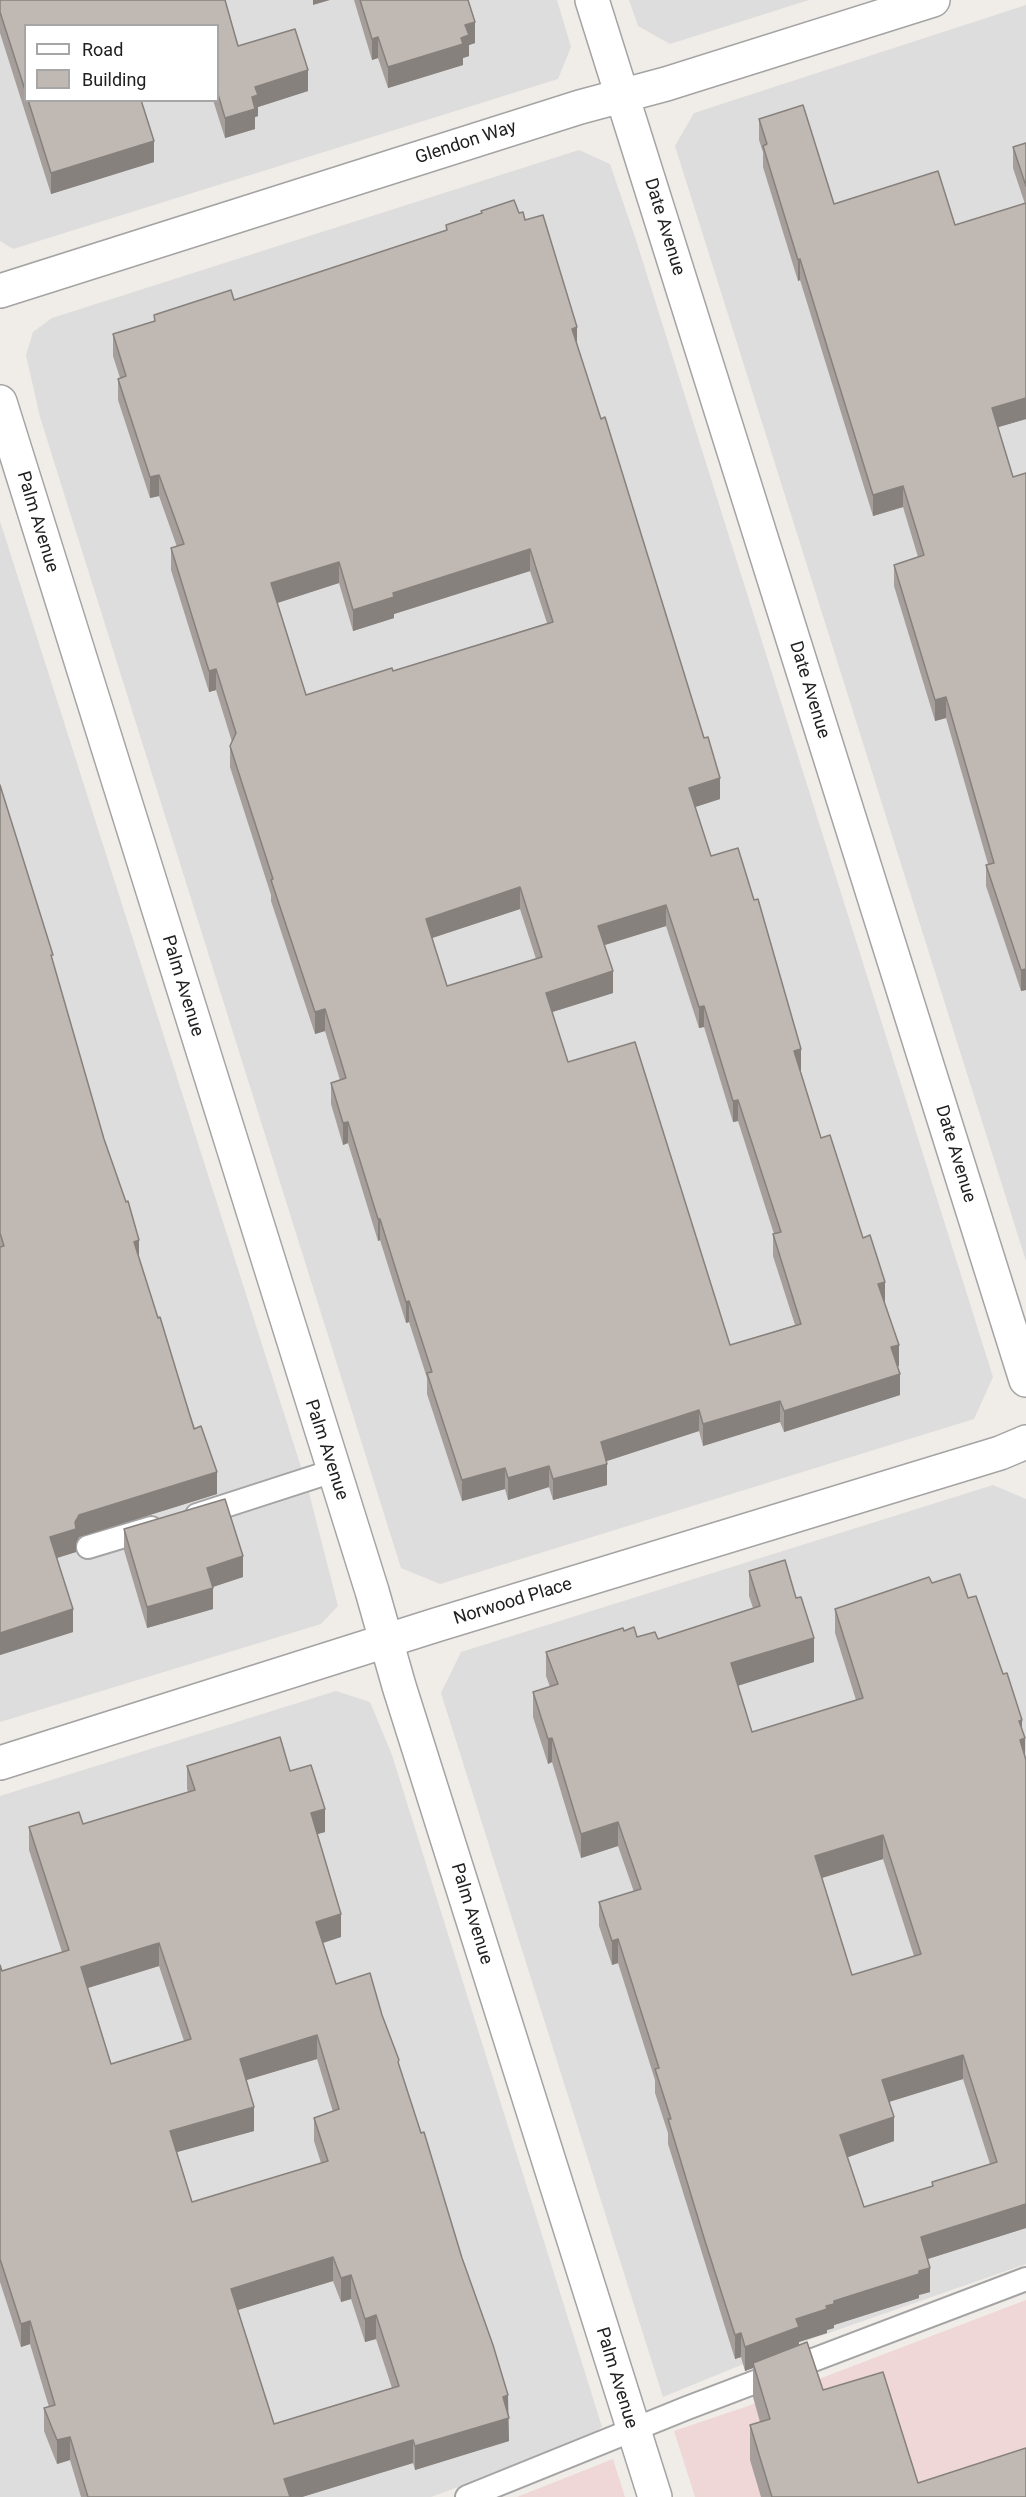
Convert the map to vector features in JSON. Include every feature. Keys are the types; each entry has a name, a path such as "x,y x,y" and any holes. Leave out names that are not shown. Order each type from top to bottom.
{"street":[{"name":"Date Avenue","path":"592,0 1026,1380"},
{"name":"Glendon Way","path":"0,291 580,107 623,96 933,0"},
{"name":"Palm Avenue","path":"0,402 655,2497"},
{"name":"Norwood Place","path":"0,1763 1000,1453 1026,1442"}],"lane":[{"path":"88,1547 333,1471"},
{"path":"467,2497 1026,2280"}],"shaded area":[{"path":"0,0 557,0 571,47 558,79 13,249 0,241"},
{"path":"629,0 809,0 670,44 638,26"},
{"path":"1026,5 1026,1261 675,146 694,113"},
{"path":"579,150 610,164 636,240 993,1377 974,1419 440,1584 401,1568 40,417 26,355 33,332 52,318"},
{"path":"0,521 308,1489 338,1606 321,1624 0,1722"},
{"path":"993,1485 1026,1499 1026,2264 763,2356 663,2397 441,1693 461,1652"},
{"path":"336,1691 370,1702 392,1755 602,2427 580,2442 431,2497 0,2497 0,1796"},
{"path":"1026,2300 1026,2497 695,2497 674,2431 748,2406"},
{"path":"613,2459 625,2497 517,2497"}],"building":[{"path":"0,0 225,0 238,46 295,29 308,70 255,87 258,95 252,97 255,109 225,118 219,97 219,24 24,24 24,87 0,12"},
{"path":"360,0 468,0 475,22 465,25 469,35 461,38 463,44 388,67 378,37 372,39"},
{"path":"29,102 142,102 154,141 51,173"},
{"path":"803,105 834,204 938,171 955,225 1026,203 1026,398 992,408 1013,477 1026,473 1026,969 1021,970 986,865 994,863 946,697 935,700 894,565 924,555 903,486 873,495 763,146 767,144 759,119"},
{"path":"1026,143 1026,186 1013,147"},
{"path":"514,200 519,213 523,212 525,220 543,215 577,327 572,329 601,419 605,417 704,738 708,737 720,778 689,788 711,856 738,848 754,900 758,899 801,1049 794,1051 821,1138 830,1135 863,1238 870,1235 885,1282 878,1284 899,1345 891,1347 900,1374 784,1411 780,1401 703,1424 699,1410 601,1442 607,1464 553,1479 549,1466 508,1478 505,1468 462,1480 427,1373 432,1372 409,1301 406,1302 348,1122 343,1123 331,1083 346,1078 325,1009 315,1012 271,880 273,879 230,746 236,733 216,669 209,671 171,548 184,544 159,475 150,477 118,379 126,376 113,334 155,321 154,315 231,290 234,300 447,230 446,225 482,213 481,211","holes":["530,549 553,622 306,695 271,583 339,562 353,610 394,597 393,593","520,887 542,957 447,986 426,919","666,905 699,1007 704,1006 733,1101 738,1100 781,1232 773,1234 801,1324 730,1345 635,1042 568,1062 546,993 613,971 598,926"]},
{"path":"0,785 53,955 51,955 104,1139 126,1202 128,1201 139,1240 134,1242 158,1318 160,1317 194,1429 201,1426 217,1472 79,1515 75,1522 76,1529 50,1537 73,1609 0,1633 0,1247 4,1246 0,1233"},
{"path":"225,1499 243,1556 207,1568 213,1588 147,1607 124,1529"},
{"path":"785,1560 796,1598 801,1597 814,1638 731,1663 752,1732 863,1698 835,1609 929,1577 932,1583 960,1574 968,1598 976,1596 1003,1674 1007,1673 1022,1720 1019,1721 1025,1738 1020,1740 1026,1760 1026,2204 921,2237 930,2268 919,2271 919,2274 834,2301 834,2304 826,2306 827,2309 796,2319 799,2327 745,2347 741,2333 735,2335 705,2241 668,2119 671,2119 655,2069 659,2068 618,1939 612,1941 599,1902 641,1889 618,1822 581,1834 552,1738 548,1739 533,1692 558,1684 546,1652 623,1628 624,1631 634,1627 637,1637 655,1632 658,1639 760,1606 749,1571","holes":["883,1835 921,1954 852,1975 815,1856","963,2055 997,2162 932,2182 933,2186 864,2207 840,2135 894,2117 882,2080"]},
{"path":"280,1737 290,1771 311,1765 325,1809 311,1813 341,1914 316,1922 336,1984 370,1973 421,2133 424,2132 462,2258 508,2395 503,2397 509,2418 415,2446 413,2440 284,2479 290,2497 88,2497 70,2437 57,2440 44,2408 55,2405 30,2321 21,2324 0,2259 0,1965 2,1971 69,1950 29,1827 79,1812 83,1824 195,1790 187,1766","holes":["159,1943 191,2039 111,2064 81,1967","317,2035 339,2109 314,2118 328,2161 192,2202 170,2131 254,2107 240,2059","333,2257 341,2278 351,2275 365,2319 376,2315 399,2386 274,2424 231,2289"]},
{"path":"807,2342 823,2390 883,2372 918,2483 1026,2448 1026,2497 772,2497 750,2425 770,2419 753,2363"}]}
